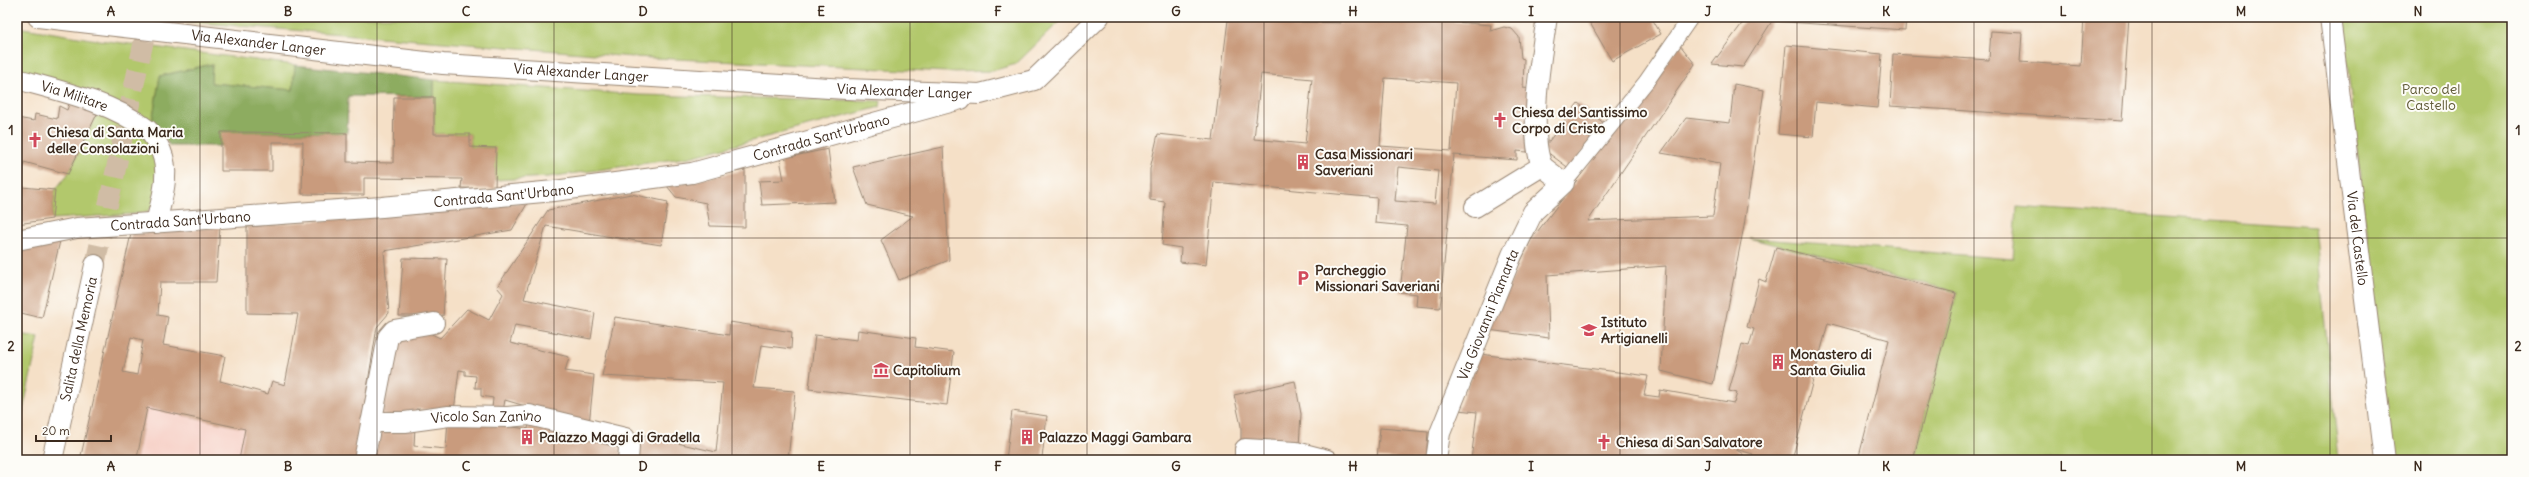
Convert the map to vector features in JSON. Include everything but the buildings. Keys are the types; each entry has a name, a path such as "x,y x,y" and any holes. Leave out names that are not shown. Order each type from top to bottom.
{"street":[{"name":"Via Alexander Langer","path":"38,17 443,64 846,89 980,94 1034,80 1099,17"},
{"path":"1547,17 1540,74 1537,122 1538,155 1542,166 1564,183"},
{"name":"Via Giovanni Piamarta","path":"1436,460 1440,433 1512,255 1533,212 1564,183 1646,82 1692,17"},
{"name":"Via del Castello","path":"2330,17 2385,460"},
{"name":"Via Militare","path":"17,80 58,90 108,108 149,131 161,152 165,183 156,223"},
{"name":"Contrada Sant'Urbano","path":"17,240 77,228 554,191 692,172 980,94"},
{"path":"1475,207 1542,166"},
{"name":"Salita della Memoria","path":"52,460 95,264"},
{"path":"364,460 390,333 394,330 434,323"},
{"name":"Vicolo San Zanino","path":"371,422 405,422 449,416 507,418 529,415 625,438 629,447 628,460"},
{"path":"1245,460 1246,449 1296,452 1327,460"}],"shaded area":[{"path":"170,346 225,356 220,381 268,394 272,381 292,386 285,460 80,460 101,368 136,375 139,361 167,366"}],"green space":[{"path":"126,17 1064,17 1016,64 992,71 948,72 633,57"},
{"name":"Parco del Castello","path":"2342,17 2512,17 2512,460 2392,460"},
{"path":"17,27 91,39 295,65 293,90 211,83 212,64 160,76 152,122 17,72"},
{"path":"212,64 211,83 293,90 295,65 434,80 434,97 348,96 347,133 222,132 221,146 170,146 152,122 160,76"},
{"path":"434,80 639,95 881,101 880,107 690,157 548,177 495,180 495,148 470,147 470,134 434,134"},
{"path":"97,114 135,130 144,136 149,143 154,153 159,176 157,198 153,206 146,212 52,219 55,190 68,174"},
{"path":"2017,207 2315,227 2339,460 1913,460 1957,292 1749,238 2013,259"},
{"path":"17,334 39,337 22,415 17,414"}],"tunnel":[{"path":"95,265 149,17"}],"place":[{"name":"Chiesa del Santissimo Corpo di Cristo","path":"1500,120"},
{"name":"Chiesa di Santa Maria delle Consolazioni","path":"35,140"},
{"name":"Casa Missionari Saveriani","path":"1303,162"},
{"name":"Parcheggio Missionari Saveriani","path":"1303,278"},
{"name":"Istituto Artigianelli","path":"1589,330"},
{"name":"Monastero di Santa Giulia","path":"1778,362"},
{"name":"Capitolium","path":"881,370"},
{"name":"Palazzo Maggi di Gradella","path":"527,437"},
{"name":"Palazzo Maggi Gambara","path":"1027,437"},
{"name":"Chiesa di San Salvatore","path":"1604,442"}]}
